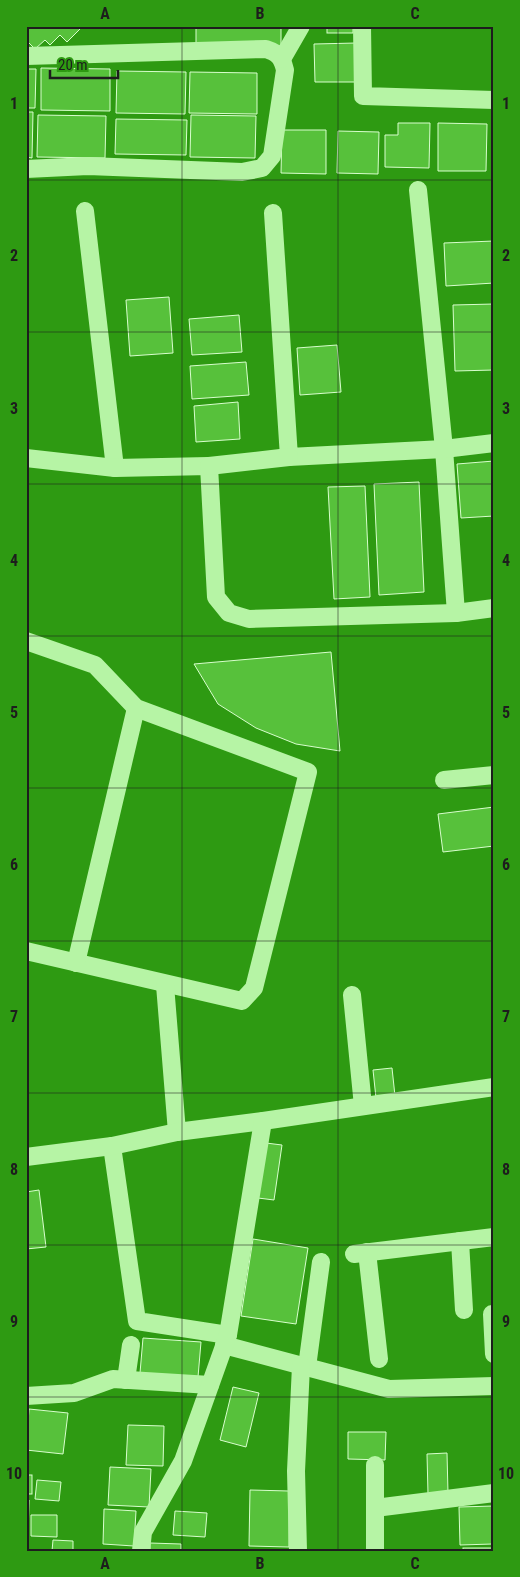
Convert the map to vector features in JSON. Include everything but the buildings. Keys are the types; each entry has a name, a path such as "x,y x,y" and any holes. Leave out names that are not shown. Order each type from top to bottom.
{"street":[{"path":"282,59 301,26"},
{"path":"362,26 363,96 494,100"},
{"path":"26,56 266,49 276,52 282,59 285,70 272,156 262,168 242,172 88,166 26,169"},
{"path":"418,190 444,449 456,613"},
{"path":"85,210 115,468"},
{"path":"273,213 289,457"},
{"path":"26,458 115,468 209,466 289,457 444,449 494,443"},
{"path":"209,466 216,597 229,613 249,619 456,613 494,608"},
{"path":"26,641 95,665 136,708 308,772 254,988 242,1001 26,951"},
{"path":"76,963 136,708"},
{"path":"444,780 494,775"},
{"path":"165,984 177,1132"},
{"path":"352,995 363,1106"},
{"path":"26,1156 112,1146 177,1132 263,1122 494,1087"},
{"path":"140,1551 143,1532 184,1461 226,1340 263,1122"},
{"path":"112,1146 137,1321 226,1340 304,1366 389,1389 494,1386"},
{"path":"379,1359 361,1253 494,1237"},
{"path":"460,1241 464,1310"},
{"path":"298,1551 296,1471 304,1366 321,1262"},
{"path":"492,1314 494,1354"},
{"path":"126,1380 131,1345"},
{"path":"26,1396 74,1393 112,1379 210,1384"},
{"path":"375,1465 375,1551"},
{"path":"375,1508 494,1493"}]}
